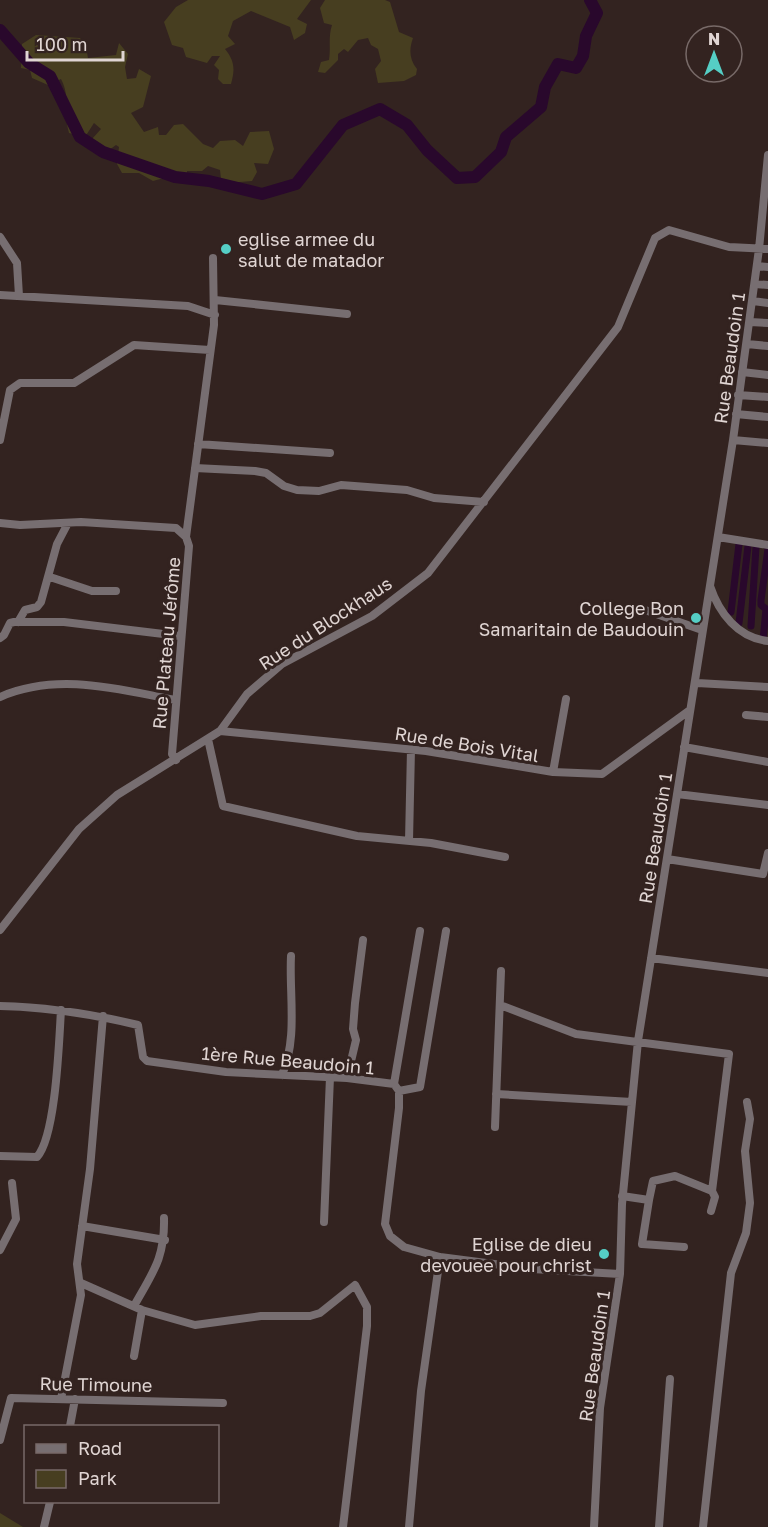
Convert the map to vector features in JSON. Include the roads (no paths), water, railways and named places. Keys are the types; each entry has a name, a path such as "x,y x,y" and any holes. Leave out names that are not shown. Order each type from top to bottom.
{"street":[{"name":"Rue Beaudoin 1","path":"594,1527 600,1408 620,1274 622,1196 638,1041 690,710 697,683 702,630 733,440 757,266 764,249 768,155"},
{"name":"Rue du Blockhaus","path":"0,930 79,829 117,795 220,731 246,694 282,664 372,616 428,573 618,327 655,238 669,230 729,247 764,249"},
{"path":"0,237 17,263 19,296"},
{"path":"186,537 215,315 213,258"},
{"path":"757,266 768,267"},
{"path":"755,284 768,285"},
{"path":"0,295 188,306 215,315"},
{"path":"216,300 347,314"},
{"path":"753,301 768,303"},
{"path":"750,322 768,323"},
{"path":"747,344 768,346"},
{"path":"0,440 10,390 20,383 74,383 134,345 210,350"},
{"path":"742,372 768,375"},
{"path":"738,395 768,397"},
{"path":"736,414 768,417"},
{"path":"733,440 768,442"},
{"path":"198,444 330,453"},
{"path":"195,468 266,473 284,486 297,490 319,491 341,485 407,490 434,498 484,502"},
{"name":"Rue Plateau Jérôme","path":"0,523 69,523 176,528 186,537 189,546 172,754 176,760"},
{"path":"18,622 25,610 40,604 50,577 57,544 69,523"},
{"path":"718,537 768,544"},
{"path":"50,577 92,591 116,591"},
{"path":"710,586 716,602 740,632 757,640 768,641"},
{"path":"645,610 702,630"},
{"path":"0,638 4,635 10,622 63,622 180,636"},
{"path":"0,697 25,688 83,683 175,700"},
{"path":"697,683 768,687"},
{"path":"553,772 566,699"},
{"name":"Rue de Bois Vital","path":"220,731 411,749 553,772 602,774 690,710"},
{"path":"746,715 768,717"},
{"path":"208,739 223,806 314,828 505,857"},
{"path":"684,747 768,762"},
{"path":"408,841 411,749"},
{"path":"677,794 768,805"},
{"path":"667,859 763,874 768,853"},
{"path":"393,1084 420,931"},
{"path":"446,931 420,1088 399,1091 385,1224 390,1236 404,1247 440,1257 532,1269 620,1274"},
{"path":"347,1078 356,1040 353,1029 363,940"},
{"path":"282,1075 286,1064 292,1016 291,956"},
{"path":"651,958 768,973"},
{"path":"495,1127 501,971"},
{"path":"500,1005 576,1034 729,1054 712,1191 715,1197 711,1211"},
{"name":"1ère Rue Beaudoin 1","path":"0,1006 61,1010 103,1016 138,1025 143,1057 147,1061 226,1072 347,1078 393,1084 399,1091"},
{"path":"0,1156 37,1157 42,1151 52,1112 61,1010"},
{"path":"61,1399 81,1295 77,1263 90,1169 103,1016"},
{"path":"324,1222 330,1077"},
{"path":"496,1094 632,1102"},
{"path":"703,1527 731,1273 746,1233 750,1203 745,1151 750,1119 747,1102"},
{"path":"684,1247 642,1244 653,1181 675,1176 712,1191"},
{"path":"0,1250 16,1219 12,1183"},
{"path":"622,1196 649,1200"},
{"path":"134,1356 138,1308 160,1260 165,1240 164,1218"},
{"path":"82,1226 165,1240"},
{"path":"409,1527 421,1390 440,1257"},
{"path":"81,1283 138,1308 195,1324 261,1316 310,1316 320,1313 355,1285 367,1307 367,1326 343,1527"},
{"path":"659,1527 670,1378"},
{"name":"Rue Timoune","path":"0,1440 11,1398 223,1403"},
{"path":"70,1425 75,1399"},
{"path":"44,1527 50,1503"}],"waterway":[{"path":"0,30 29,63 50,76 80,137 103,152 175,177 209,181 262,194 296,184 343,125 380,109 407,125 427,150 457,178 475,177 501,152 506,137 541,107 545,87 558,64 576,68 583,56 586,36 597,13 590,0"},
{"path":"731,612 739,544"},
{"path":"739,623 748,546"},
{"path":"751,626 756,547"},
{"path":"763,640 766,609 761,605 761,600 768,549"}],"place":[{"name":"eglise armee du salut de matador","path":"226,249"},
{"name":"College Bon Samaritain de Baudouin","path":"696,618"},
{"name":"Eglise de dieu devouee pour christ","path":"604,1254"}]}
